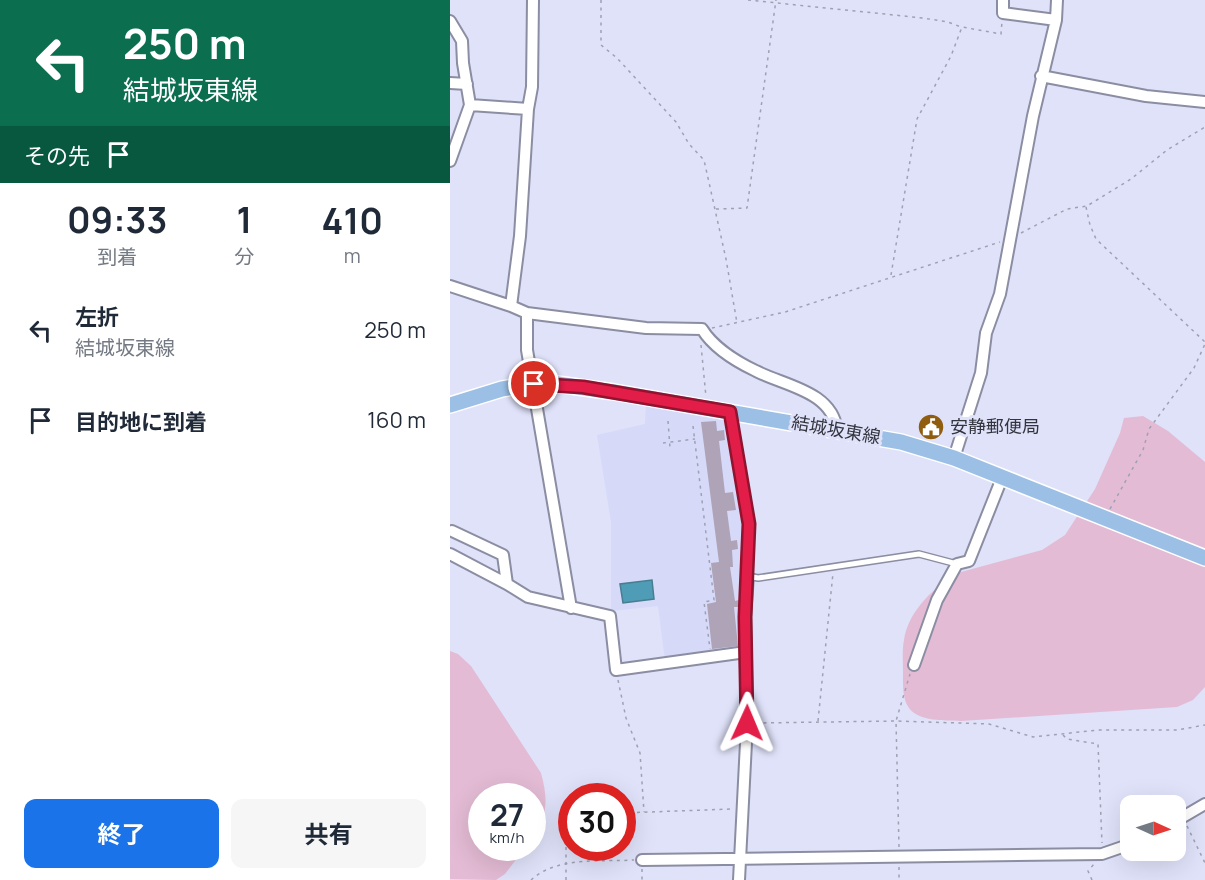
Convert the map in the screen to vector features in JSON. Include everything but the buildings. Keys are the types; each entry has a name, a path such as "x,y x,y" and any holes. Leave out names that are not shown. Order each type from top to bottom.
{"main road":[{"name":"結城坂東線","path":"450,405 480,394 534,384 583,387 901,442 954,458 1205,558"}],"street":[{"path":"511,306 520,236 528,109 532,87 533,0"},
{"path":"1003,0 1003,13 1056,20"},
{"path":"954,458 981,373 986,333 1000,294 1041,76 1056,20 1057,0"},
{"path":"450,21 462,41 463,63 471,105 450,161"},
{"path":"1041,76 1146,96 1205,102"},
{"path":"450,83 467,84"},
{"path":"471,105 528,109"},
{"path":"450,286 527,313 646,328 701,329 709,340 748,367 785,381 824,403 831,411 837,430"},
{"path":"527,313 527,350 571,608"},
{"path":"914,665 937,600 957,564 969,561 1002,478"},
{"path":"452,531 503,555 507,584"},
{"path":"450,554 528,597 610,616 616,670 747,652"},
{"path":"739,880 747,723 748,576"},
{"path":"1186,815 1205,804"},
{"path":"642,860 1102,854 1120,848"}],"lane":[{"path":"730,412 749,524 748,576 758,578 919,554 957,564"}],"path":[{"path":"601,0 601,45 617,58 676,122 689,144 704,160 737,324"},
{"path":"748,0 923,18 1001,34 1003,13"},
{"path":"715,209 747,208 776,0"},
{"path":"891,276 917,119 951,56 962,27"},
{"path":"706,408 701,329 737,324 785,312 1012,238 1067,209 1086,206 1131,179 1167,150 1205,127"},
{"path":"1086,206 1089,225 1096,239 1205,343 1194,368 1149,429 1143,450 1105,518"},
{"path":"668,421 670,448"},
{"path":"693,426 714,600 704,602 710,649"},
{"path":"663,443 695,439"},
{"path":"818,722 833,566"},
{"path":"899,880 896,721 914,665"},
{"path":"616,670 626,718 640,753 644,812"},
{"path":"747,723 896,721 989,724 1029,736 1063,735 1098,730 1177,730 1205,725"},
{"path":"1063,735 1067,739 1098,744 1102,854 1088,871 1092,880"},
{"path":"636,812 742,809"},
{"path":"1186,831 1205,863"},
{"path":"531,880 536,875 565,863 642,860"},
{"path":"565,863 566,880"}],"shaded area":[{"path":"646,405 725,419 736,465 743,523 745,556 741,589 743,649 665,660 658,606 611,611 611,522 597,435 645,424"},
{"path":"1143,416 1168,431 1205,462 1205,687 1193,700 1177,707 961,721 926,718 913,713 904,695 903,652 907,629 917,609 933,591 961,572 1042,550 1065,535 1095,489 1120,433 1124,418"},
{"path":"652,580 654,599 623,603 620,584"},
{"path":"450,651 458,654 471,666 541,773 543,783 468,783 468,861 515,861 505,874 496,880 450,879"}],"place":[{"name":"安静郵便局","path":"931,427"}],"route":[{"path":"534,384 583,387 730,412 749,524 745,617 747,723"}]}
